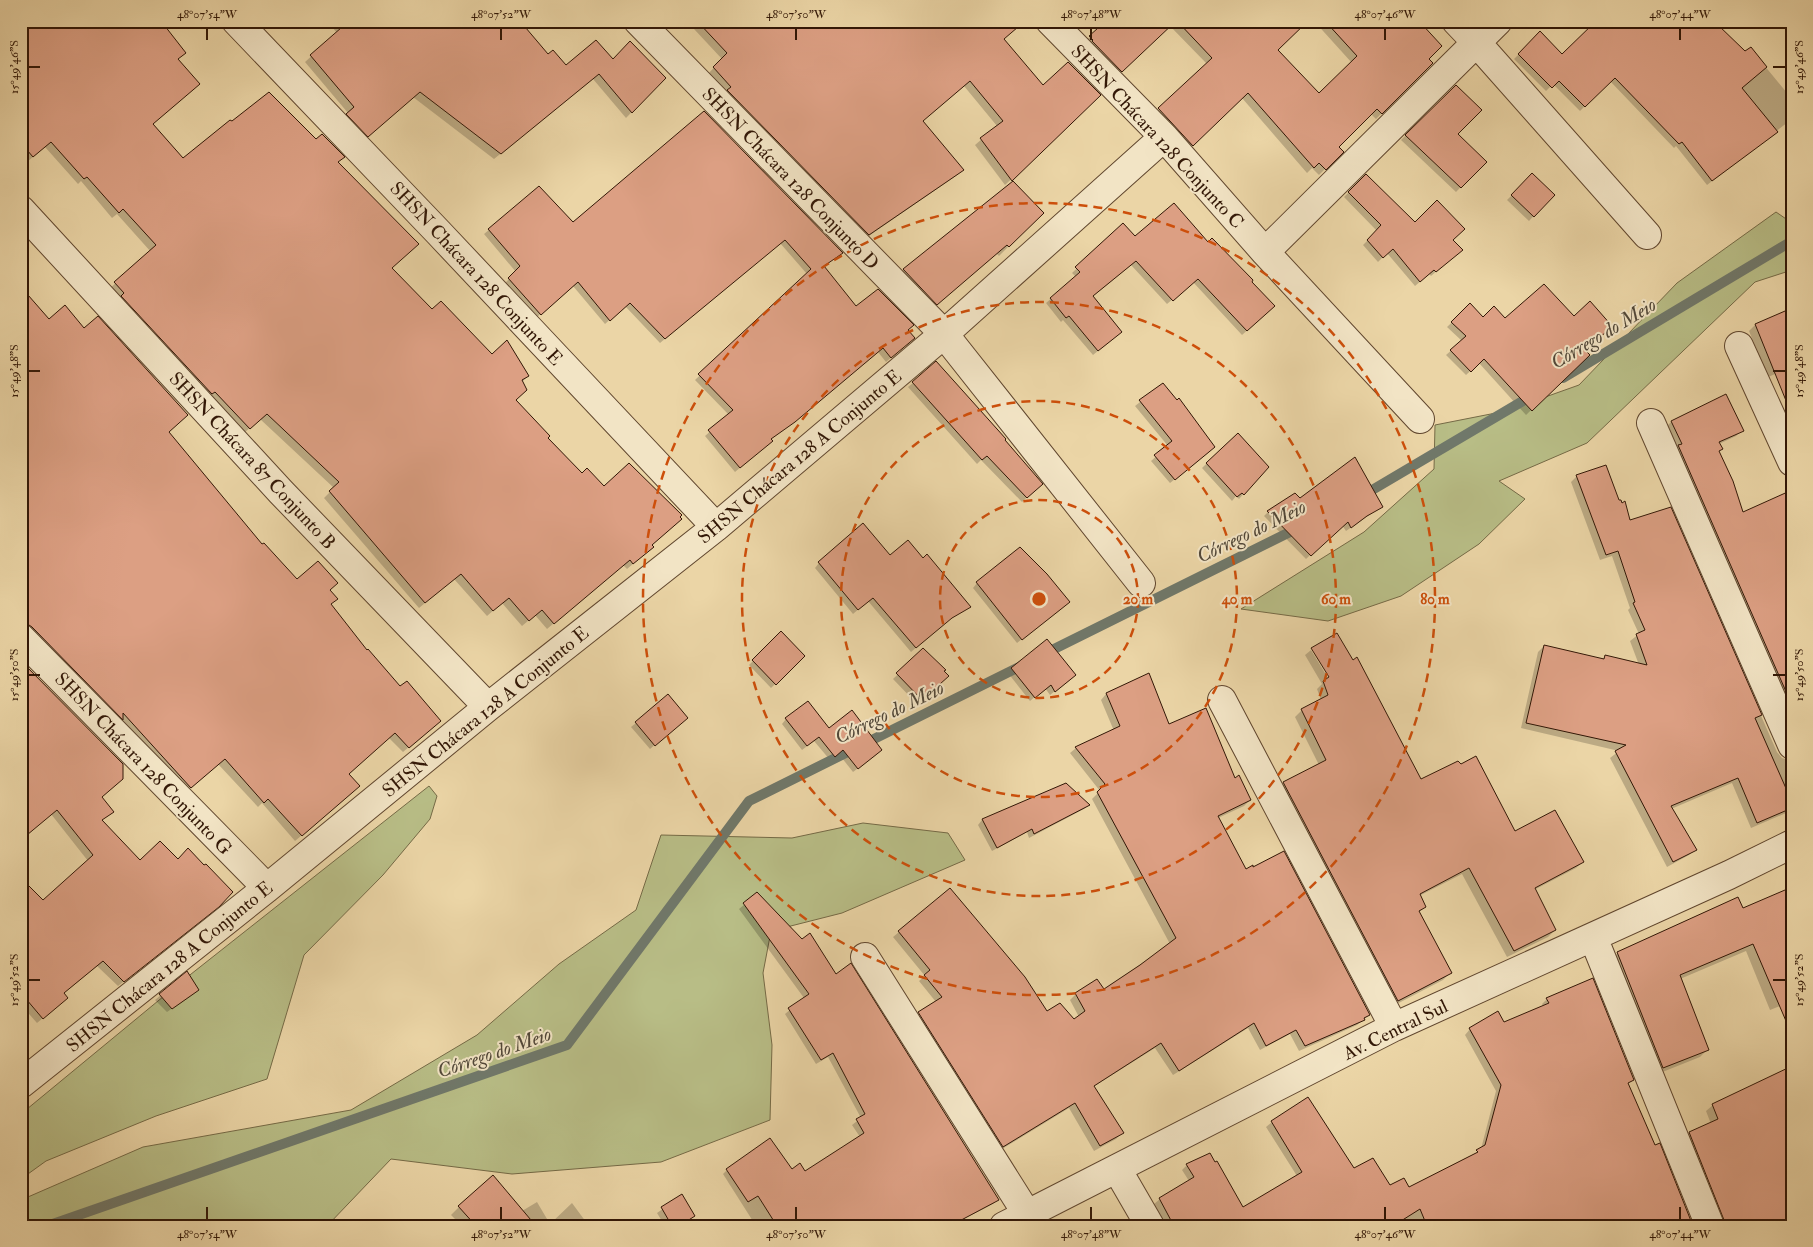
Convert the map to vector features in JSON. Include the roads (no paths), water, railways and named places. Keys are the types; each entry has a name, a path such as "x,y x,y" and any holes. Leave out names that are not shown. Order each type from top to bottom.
{"street":[{"name":"SHSN Chácara 128 Conjunto E","path":"236,21 445,239 716,527"},
{"name":"SHSN Chácara 128 Conjunto D","path":"638,21 944,334 1141,582"},
{"name":"SHSN Chácara 128 Conjunto C","path":"1050,21 1164,136 1265,252 1420,419"},
{"path":"1456,21 1647,235"},
{"path":"1265,252 1498,21"},
{"name":"SHSN Chácara 128 A Conjunto E","path":"21,1084 267,888 488,707 716,527 944,334 1164,136"},
{"name":"SHSN Chácara 87 Conjunto B","path":"21,210 281,492 488,707"},
{"path":"1739,346 1792,462"},
{"path":"1651,423 1792,745"},
{"name":"SHSN Chácara 128 Conjunto G","path":"21,638 267,888"},
{"path":"1222,700 1394,1027"},
{"name":"Av. Central Sul","path":"1016,1220 1394,1027 1792,844"},
{"path":"1593,937 1710,1226"},
{"path":"865,957 1016,1220"},
{"path":"1117,1169 1150,1226"}],"waterway":[{"name":"Córrego do Meio","path":"1563,378 1792,241"},
{"name":"Córrego do Meio","path":"1362,496 1533,395"},
{"name":"Córrego do Meio","path":"1042,655 1300,527"},
{"name":"Córrego do Meio","path":"47,1226 567,1045 749,801 1025,664"}]}
